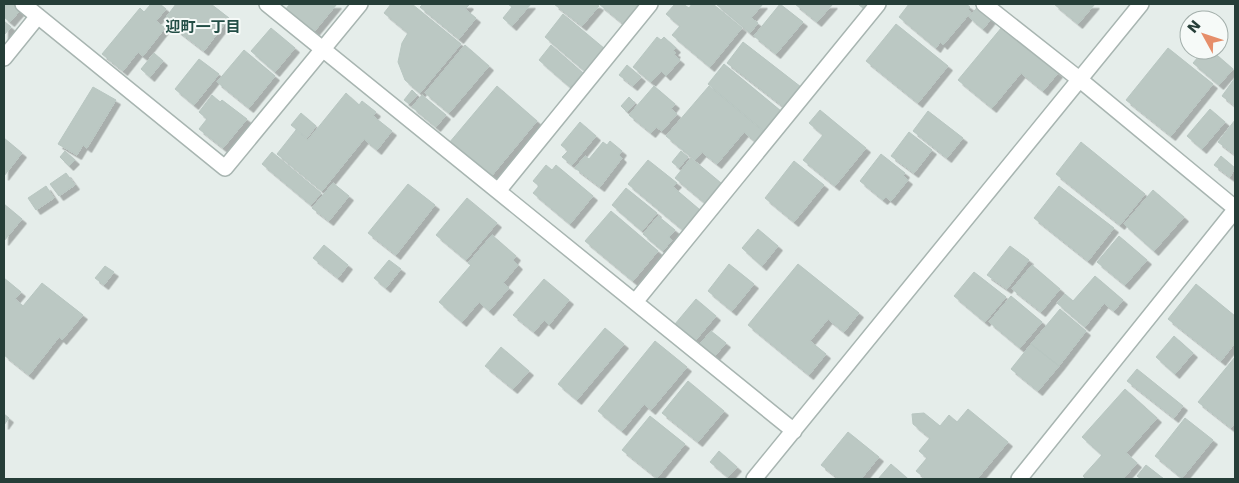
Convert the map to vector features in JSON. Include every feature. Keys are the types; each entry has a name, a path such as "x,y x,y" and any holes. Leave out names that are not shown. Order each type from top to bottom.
{"street":[{"path":"23,4 225,168 360,4"},
{"path":"267,4 794,431"},
{"path":"498,191 650,4"},
{"path":"635,302 878,4"},
{"path":"984,4 1079,79 1235,209 1019,479"},
{"path":"754,479 1141,4"},
{"path":"4,58 38,16"}],"building":[{"path":"4,4 18,4 23,7 10,22 4,17"},
{"path":"151,4 160,4 166,9 156,21 165,28 143,56 138,52 123,71 102,54 140,8 144,12"},
{"path":"176,4 211,4 229,18 204,51 164,20"},
{"path":"290,4 337,4 313,33 285,10"},
{"path":"391,4 412,4 461,44 420,93 405,80 398,62 402,43 408,33 384,13"},
{"path":"423,4 468,4 465,9 476,18 459,39 420,7"},
{"path":"508,4 531,4 512,26 503,18 512,7"},
{"path":"554,4 596,4 599,6 582,26"},
{"path":"599,4 647,4 627,27"},
{"path":"675,4 683,4 689,8 692,4 713,4 742,28 710,67 672,35 680,26 666,14"},
{"path":"716,4 763,4 751,18 758,23 750,33"},
{"path":"780,4 803,22 776,54 754,36"},
{"path":"795,4 833,4 817,22"},
{"path":"858,4 878,4 870,14"},
{"path":"909,4 966,4 970,7 968,9 971,12 943,45 940,42 936,48 899,17"},
{"path":"980,4 995,14 983,29 969,17"},
{"path":"1054,4 1095,4 1078,24"},
{"path":"563,14 605,49 586,72 545,37"},
{"path":"4,21 11,27 4,35"},
{"path":"896,24 948,66 918,103 866,61"},
{"path":"1002,27 1058,73 1043,91 1021,73 992,108 958,80"},
{"path":"271,28 295,48 275,72 251,51"},
{"path":"657,37 661,40 664,37 676,48 673,51 676,53 674,55 680,60 666,76 661,71 651,82 633,67"},
{"path":"743,42 801,87 785,108 727,63"},
{"path":"465,45 489,66 449,113 425,93"},
{"path":"551,45 583,73 570,87 539,60"},
{"path":"1168,48 1179,57 1179,60 1183,60 1213,84 1171,136 1126,100"},
{"path":"244,50 275,76 249,108 217,82"},
{"path":"154,53 163,61 150,77 141,69"},
{"path":"199,59 219,74 194,105 175,89"},
{"path":"1196,60 1223,60 1233,69 1219,85 1193,63"},
{"path":"724,64 781,111 764,131 708,84"},
{"path":"627,65 641,77 633,86 619,75"},
{"path":"1235,78 1235,106 1222,96"},
{"path":"497,86 537,121 489,179 449,143"},
{"path":"654,86 675,104 671,109 677,114 662,131 656,127 651,133 629,115"},
{"path":"709,86 765,133 757,143 744,132 717,164 702,152 695,160 666,136"},
{"path":"93,87 116,100 87,148 83,145 77,155 58,144"},
{"path":"412,90 417,95 409,104 404,100"},
{"path":"346,93 359,105 362,101 376,112 373,116 392,131 377,150 364,139 322,191 277,154 296,130 308,140"},
{"path":"212,95 220,102 222,100 247,119 223,148 199,129 207,119 199,112"},
{"path":"422,95 446,115 436,127 412,107"},
{"path":"629,97 635,103 627,112 621,106"},
{"path":"1210,109 1225,122 1202,149 1187,136"},
{"path":"820,110 866,148 835,186 803,160 823,135 809,123"},
{"path":"928,111 963,138 947,158 913,131"},
{"path":"301,113 316,126 307,138 291,125"},
{"path":"1235,120 1235,153 1234,154 1218,142"},
{"path":"580,122 596,136 572,165 562,157 568,151 561,145"},
{"path":"909,132 932,150 914,173 891,156"},
{"path":"4,138 22,153 4,176"},
{"path":"610,141 622,151 619,155 622,158 600,187 575,168 585,156 589,159 603,142 607,145"},
{"path":"1081,142 1145,194 1120,225 1056,174"},
{"path":"65,151 75,160 69,166 60,157"},
{"path":"681,151 688,157 679,168 672,162"},
{"path":"272,152 321,193 311,205 262,164"},
{"path":"881,154 905,173 903,176 908,180 891,201 886,197 883,200 860,181"},
{"path":"1221,156 1235,168 1230,177 1214,165"},
{"path":"691,158 727,188 711,208 675,178"},
{"path":"648,160 677,183 673,187 706,215 689,235 628,184"},
{"path":"794,161 824,185 794,222 765,198"},
{"path":"546,165 552,170 556,165 593,196 570,224 533,193 539,186 533,181"},
{"path":"66,173 75,185 59,196 50,184"},
{"path":"333,183 349,196 329,221 312,208"},
{"path":"408,184 435,205 396,255 368,233"},
{"path":"46,186 54,198 36,210 28,198"},
{"path":"1059,186 1114,228 1088,261 1034,218"},
{"path":"626,188 657,213 642,231 612,205"},
{"path":"1153,190 1184,217 1154,251 1124,224"},
{"path":"467,198 497,223 466,260 436,235"},
{"path":"4,204 22,219 4,241"},
{"path":"611,211 658,251 633,281 585,241"},
{"path":"658,216 675,230 669,237 672,240 663,251 643,234"},
{"path":"758,229 778,246 762,266 742,248"},
{"path":"492,235 516,256 513,260 518,265 503,283 509,288 489,311 479,302 462,322 439,302 471,265 468,263"},
{"path":"1119,236 1147,260 1125,285 1097,262"},
{"path":"324,245 348,265 338,278 313,258"},
{"path":"1010,246 1029,260 1007,289 987,275"},
{"path":"389,260 401,269 386,288 374,278"},
{"path":"729,264 754,284 732,311 708,291"},
{"path":"798,264 859,313 844,332 828,319 810,341 826,354 809,375 748,325"},
{"path":"1032,265 1060,289 1041,312 1012,289"},
{"path":"105,266 114,272 104,285 95,278"},
{"path":"974,272 1006,297 985,322 954,296"},
{"path":"1095,276 1123,300 1114,311 1104,303 1085,327 1057,303 1065,294 1073,301"},
{"path":"4,278 21,292 15,299 23,306 42,283 83,315 62,340 59,337 29,375 4,355"},
{"path":"544,279 569,300 549,325 544,320 534,332 513,315"},
{"path":"1196,284 1235,316 1235,343 1221,361 1168,319"},
{"path":"1011,296 1042,322 1020,348 989,322"},
{"path":"696,299 716,316 695,341 675,324"},
{"path":"1060,309 1086,331 1059,366 1031,344"},
{"path":"605,328 624,344 577,400 558,384"},
{"path":"711,331 726,343 714,357 700,344"},
{"path":"1174,336 1193,353 1175,374 1156,357"},
{"path":"655,341 687,367 651,410 644,404 622,431 598,411"},
{"path":"1031,344 1059,366 1038,391 1011,369"},
{"path":"501,347 529,371 513,389 485,366"},
{"path":"1235,357 1235,422 1231,428 1198,402"},
{"path":"1137,369 1183,406 1174,418 1127,381"},
{"path":"688,381 724,411 698,442 662,413"},
{"path":"1125,389 1157,418 1126,453 1137,463 1123,479 1086,479 1083,476 1102,455 1082,437"},
{"path":"968,409 1008,442 977,479 926,479 916,471 927,458 919,451 930,438 913,424 912,414 924,413 940,426 949,415 957,422"},
{"path":"4,414 9,418 4,425"},
{"path":"650,416 685,444 657,478 622,450"},
{"path":"1185,418 1213,440 1182,478 1155,456"},
{"path":"848,432 879,457 861,479 839,479 821,465"},
{"path":"719,451 737,467 728,477 710,462"},
{"path":"891,464 907,478 878,479"},
{"path":"1146,465 1164,479 1141,479 1137,476"}],"district":[{"name":"迎町一丁目","path":"203,27"}]}
